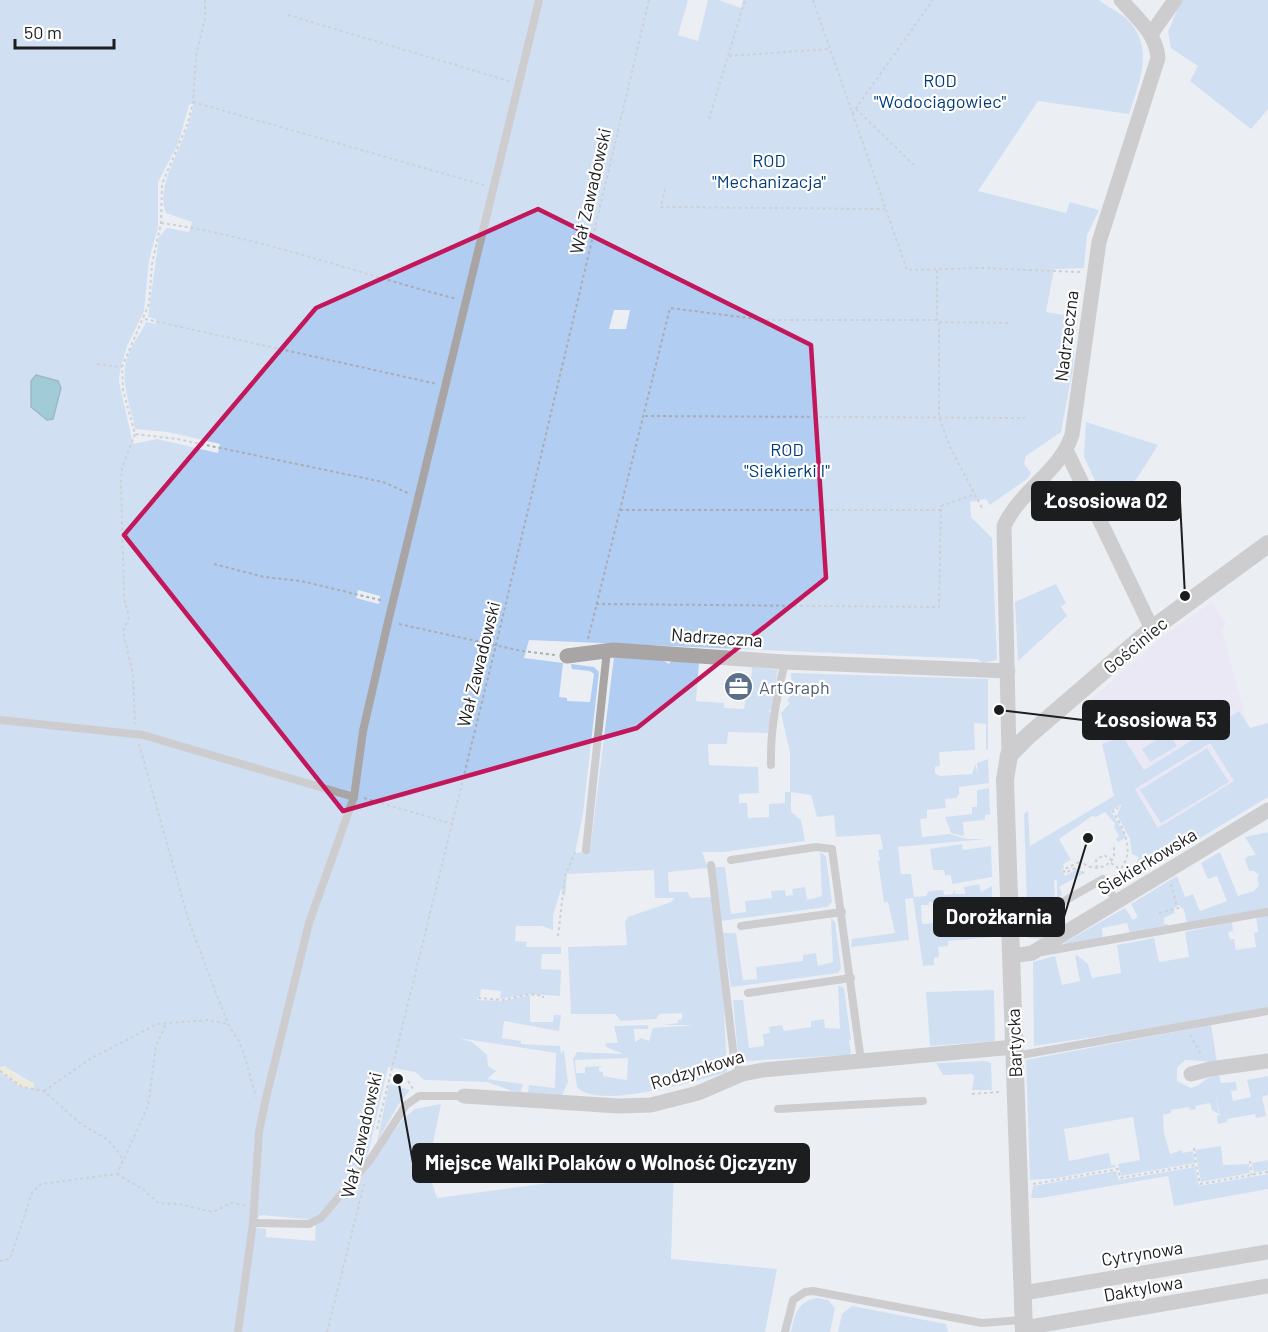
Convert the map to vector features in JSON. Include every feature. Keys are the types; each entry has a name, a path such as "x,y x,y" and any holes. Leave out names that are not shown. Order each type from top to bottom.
{"street":[{"path":"1121,0 1151,34 1175,0"},
{"name":"Nadrzeczna","path":"1009,755 1004,526 1018,501 1058,462 1066,450 1076,417 1093,273 1099,242 1158,58 1157,45 1151,34"},
{"path":"1066,450 1152,629"},
{"name":"Gościniec","path":"1009,755 1152,629 1268,544"},
{"name":"Nadrzeczna","path":"567,656 607,650 785,662 1008,671"},
{"name":"Bartycka","path":"1009,755 1005,780 1024,1327"},
{"name":"Siekierkowska","path":"1011,956 1032,953 1268,810"},
{"name":"Rodzynkowa","path":"464,1096 618,1106 651,1105 698,1093 742,1074 861,1061 1014,1051"},
{"path":"1191,1074 1268,1061"},
{"name":"Cytrynowa","path":"1023,1293 1268,1252"},
{"name":"Daktylowa","path":"1024,1327 1268,1287"}],"lane":[{"path":"238,1332 253,1223 261,1117 309,923 354,796 363,731 388,622 539,0"},
{"path":"586,850 607,650"},
{"path":"771,765 770,739 785,662"},
{"path":"0,720 136,734 354,796"},
{"path":"731,860 816,847 832,849 861,1061"},
{"path":"711,865 734,1058 742,1074"},
{"path":"1059,904 1103,879 1117,903"},
{"path":"741,926 842,912"},
{"path":"1032,953 1070,949 1268,912"},
{"path":"748,993 850,978"},
{"path":"1014,1051 1268,1011"},
{"path":"253,1223 309,1224 321,1218 370,1160 406,1105 418,1096 464,1096"},
{"path":"778,1109 924,1101"},
{"path":"785,1332 793,1300 805,1292 813,1291 968,1321 1024,1327"},
{"path":"966,1330 968,1321"}],"path":[{"path":"205,0 193,102 182,141 162,184 161,223 152,264 150,304 122,367 123,390 135,434 122,468 121,484 124,598 129,609 123,632 133,674 136,734 189,922 228,1024 242,1047 261,1117"},
{"name":"Wał Zawadowski","path":"327,1332 453,824 649,0"},
{"path":"709,119 745,0"},
{"path":"813,0 907,270 983,268 1093,273"},
{"path":"852,114 933,0"},
{"path":"288,15 520,84"},
{"path":"729,56 829,50"},
{"path":"193,102 494,187"},
{"path":"856,109 916,168"},
{"path":"665,189 661,207 885,209"},
{"path":"161,223 190,227 270,247 466,302"},
{"path":"937,270 939,417 950,447 982,508"},
{"path":"587,644 670,308 765,320 1009,323"},
{"path":"145,319 446,386"},
{"path":"97,364 122,367"},
{"path":"645,416 1025,418"},
{"path":"135,434 177,440 383,482 418,499"},
{"path":"596,604 939,607 941,506 976,495"},
{"path":"620,510 941,510"},
{"path":"214,564 264,577 301,581 393,603"},
{"path":"388,622 522,651 567,656"},
{"path":"354,796 453,824"},
{"path":"1097,868 1096,860 1104,855 1121,870 1127,854 1128,836 1113,811 1118,808"},
{"path":"1091,885 1081,863 1097,868 1111,861 1115,850 1114,844"},
{"path":"558,936 565,876 573,853 586,850"},
{"path":"1170,881 1177,907"},
{"path":"1159,913 1182,907"},
{"path":"478,998 504,1000 530,994 543,996 543,998"},
{"path":"44,1091 90,1059 157,1024 208,1020 228,1024"},
{"path":"117,1174 148,1106 156,1046 166,1024"},
{"path":"1185,1025 1210,1069"},
{"path":"0,1071 22,1087 44,1091 81,1124 108,1140 120,1154 123,1164"},
{"path":"972,1094 992,1092"},
{"path":"1194,1148 1200,1184 1268,1172"},
{"path":"1250,1161 1252,1175"},
{"path":"1117,1164 1119,1178 1196,1165"},
{"path":"1028,1184 1118,1169"},
{"path":"0,1261 10,1259 32,1193 41,1184 117,1174 144,1190 158,1203 178,1204 213,1212 231,1203 253,1205"}],"highlighted area":[{"path":"538,209 811,345 826,578 637,728 343,811 124,535 316,308"}],"shaded area":[{"path":"36,375 58,381 61,388 53,419 47,420 31,407 31,381"},
{"path":"1212,602 1226,623 1222,631 1268,797 1152,868 1112,798 1114,796 1110,775 1098,728 1081,708 1163,636"}],"green space":[{"path":"0,0 688,0 678,35 698,41 708,0 719,0 741,8 743,0 1099,0 1122,15 1133,26 1139,37 1143,62 1129,114 1038,101 978,191 1066,213 1070,202 1099,210 1087,235 1084,268 1054,269 1046,312 1076,317 1073,368 1061,432 1026,456 1024,464 1031,473 1027,479 990,505 986,499 970,502 971,517 992,538 997,660 983,663 977,659 529,640 524,658 563,663 559,697 567,698 567,701 590,702 594,674 590,671 572,669 571,664 594,667 599,672 583,814 575,853 590,851 614,657 662,660 669,664 671,661 699,663 696,701 724,703 724,708 744,709 746,697 750,697 752,667 778,670 771,710 768,710 771,713 768,733 728,732 727,744 708,744 709,765 758,767 759,793 739,794 739,803 747,803 748,818 769,817 769,804 785,803 785,792 790,792 790,752 781,713 790,703 787,701 792,693 791,673 988,679 988,749 986,749 986,724 974,723 975,750 939,752 940,766 935,767 935,773 940,776 972,774 975,764 978,774 977,763 988,759 989,783 959,787 959,794 956,798 945,799 946,808 927,810 927,818 920,819 922,837 950,834 967,839 986,839 898,847 901,874 911,874 914,897 926,896 929,891 943,890 944,895 953,894 955,889 955,894 965,894 964,887 979,884 981,892 992,886 992,906 955,905 948,901 929,902 929,905 921,905 922,924 934,923 934,926 993,929 993,937 948,941 948,946 938,947 939,957 934,958 934,965 923,966 913,898 905,899 909,940 851,947 852,939 895,933 888,902 884,903 878,861 880,860 878,850 883,849 880,834 836,837 834,815 817,817 811,795 791,792 791,812 801,820 805,841 723,852 702,852 708,868 668,872 669,892 687,892 691,898 711,897 723,991 727,1072 673,1087 626,1095 588,1094 577,1087 573,1059 577,1052 623,1054 606,1047 605,1043 618,1043 614,1026 648,1025 648,1029 634,1029 635,1042 641,1038 649,1041 653,1028 695,1025 663,1025 678,1023 678,1020 682,1019 682,1013 659,1014 656,1019 621,1021 615,1014 571,1014 568,947 627,945 625,922 628,917 671,902 675,898 655,898 654,870 567,874 565,897 561,889 553,915 553,930 542,926 516,926 515,941 527,942 526,947 561,947 561,954 542,954 541,969 561,970 560,996 530,994 500,999 501,991 481,989 480,997 477,997 477,1000 503,1001 530,995 530,1022 553,1022 554,1015 561,1015 559,1031 504,1021 502,1038 521,1041 521,1044 560,1046 561,1054 564,1050 568,1082 562,1095 530,1095 528,1093 529,1085 555,1088 556,1053 459,1038 472,1042 487,1055 488,1066 496,1071 487,1079 523,1084 520,1094 487,1082 424,1080 415,1072 388,1067 364,1171 404,1118 415,1109 441,1104 433,1143 430,1145 430,1177 437,1198 674,1166 671,1259 777,1269 765,1332 0,1332 0,1072 19,1086 33,1089 34,1083 0,1067","holes":["193,104 190,118 168,175 163,201 166,213 192,222 189,232 167,228 159,237 148,317 156,319 155,324 146,322 142,329 126,360 125,380 135,429 168,432 220,444 218,453 157,439 133,444 119,382 127,346 144,311 149,260 158,227 158,182 178,144 189,105","614,310 630,310 626,329 609,329","358,590 380,596 379,604 356,598","628,1058 627,1080 603,1076 603,1072 599,1071 599,1067 603,1066 585,1067 585,1073 576,1073 575,1060","261,1215 316,1220 315,1241 266,1237 266,1229 248,1227"]},
{"path":"1181,0 1268,0 1268,109 1251,129 1190,81 1198,66 1171,48 1168,32"},
{"path":"1086,422 1158,445 1138,477 1108,508 1084,457"},
{"path":"1056,584 1066,603 1061,607 1067,616 1018,661 1015,602"},
{"path":"1239,711 1250,728 1268,723 1268,797 1119,887 1114,878 1121,872 1129,878 1139,857 1132,854 1130,839 1117,815 1122,804 1111,811 1126,837 1118,842 1116,839 1119,836 1114,827 1115,823 1105,812 1096,817 1092,816 1059,839 1071,860 1063,864 1064,868 1061,870 1065,876 1079,868 1082,874 1059,887 1062,894 1057,900 1057,881 1054,879 1055,900 1049,902 1050,920 1055,933 1041,939 1028,938 1024,814 1028,811 1030,846 1114,796 1102,744 1123,737 1144,770","holes":["1210,743 1234,781 1158,828 1135,789"]},
{"path":"1168,732 1177,746 1150,762 1142,749"},
{"path":"1207,748 1229,782 1161,823 1140,790"},
{"path":"989,788 990,814 985,815 985,820 963,822 964,836 951,833 945,817 972,814 972,807 977,807 977,790"},
{"path":"1268,832 1268,908 1187,924 1184,910 1179,905 1174,908 1175,913 1164,918 1164,924 1168,924 1168,927 1130,934 1127,923 1102,928 1103,939 1062,944 1125,908 1133,920 1138,917 1131,904 1177,876 1185,897 1193,894 1200,911 1227,901 1217,876 1208,879 1201,863 1220,852 1238,896 1254,891 1259,885 1257,878 1259,875 1254,871 1249,871 1245,859 1256,855 1245,837"},
{"path":"962,844 963,850 991,846 992,877 952,884 951,875 945,875 944,870 933,870 930,849"},
{"path":"820,852 826,856 832,902 827,907 721,921 715,867 725,867 731,914 746,912 745,901 772,898 771,891 785,890 786,896 793,895 792,889 805,887 807,900 822,896"},
{"path":"1268,914 1268,1007 1188,1023 1034,1046 1033,962 1055,956 1062,985 1080,981 1075,956 1077,955 1088,964 1092,978 1121,973 1117,945 1154,938 1159,962 1189,957 1185,932 1232,922 1233,931 1228,932 1230,939 1234,939 1236,950 1256,947 1254,933 1258,932 1256,916"},
{"path":"831,918 835,922 841,968 838,973 731,987 723,933 736,933 743,980 757,979 756,967 803,961 803,955 816,953 818,966 833,962"},
{"path":"838,985 844,988 851,1040 849,1041 851,1052 849,1055 747,1061 738,1055 733,1000 743,1000 749,1048 764,1046 763,1034 770,1033 769,1027 782,1025 784,1031 811,1027 811,1021 824,1019 825,1028 840,1029"},
{"path":"994,990 995,1041 930,1046 926,992"},
{"path":"1211,1025 1217,1062 1185,1060 1177,1068 1177,1081 1191,1088 1210,1077 1219,1075 1221,1083 1236,1082 1237,1090 1231,1091 1233,1101 1251,1097 1247,1080 1268,1076 1268,1095 1262,1097 1266,1116 1256,1118 1255,1114 1227,1119 1227,1122 1218,1124 1217,1116 1220,1115 1216,1095 1219,1114 1212,1110 1210,1103 1195,1106 1196,1109 1190,1110 1189,1107 1171,1110 1171,1113 1163,1115 1164,1133 1170,1154 1182,1150 1182,1153 1193,1151 1195,1163 1121,1176 1118,1164 1140,1160 1133,1117 1064,1129 1069,1161 1109,1153 1111,1165 1116,1167 1057,1178 1030,1180 1026,1060"},
{"path":"985,1061 991,1063 992,1090 972,1090 974,1077 972,1074 943,1075 936,1063"},
{"path":"389,1084 410,1090 398,1105 377,1142"},
{"path":"1221,1146 1223,1165 1249,1164 1250,1173 1201,1182 1195,1150"},
{"path":"1268,1160 1268,1170 1254,1173 1252,1163"},
{"path":"1195,1167 1199,1186 1268,1174 1268,1189 1174,1206 1168,1176 1031,1198 1033,1186 1116,1171 1119,1180"},
{"path":"817,1298 828,1300 835,1308 830,1332 791,1332 801,1306"},
{"path":"852,1306 946,1324 948,1332 838,1332 842,1314"}],"sand":[{"path":"5,1066 17,1076 34,1083 33,1089 19,1086 0,1072 0,1067"}],"place":[{"name":"Łososiowa 02","path":"1185,596"},
{"name":"ArtGraph","path":"738,687"},
{"name":"Łososiowa 53","path":"999,710"},
{"name":"Dorożkarnia","path":"1088,838"},
{"name":"Miejsce Walki Polaków o Wolność Ojczyzny","path":"398,1079"}],"park label":[{"name":"ROD \"Wodociągowiec\"","path":"940,90"},
{"name":"ROD \"Mechanizacja\"","path":"769,170"},
{"name":"ROD \"Siekierki I\"","path":"787,459"}]}
